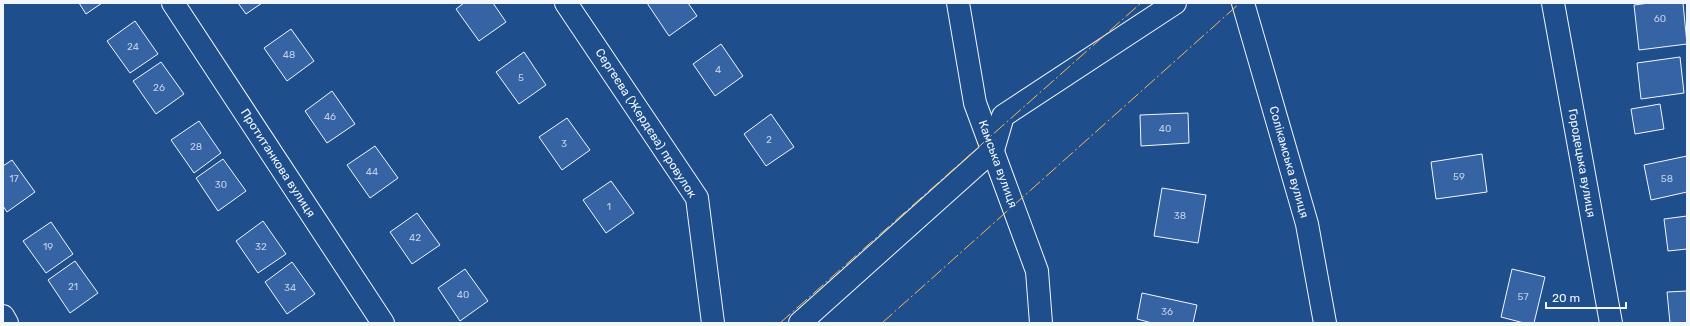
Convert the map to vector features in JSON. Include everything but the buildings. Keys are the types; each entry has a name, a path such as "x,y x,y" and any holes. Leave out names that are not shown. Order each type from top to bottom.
{"street":[{"name":"Протитанкова вулиця","path":"173,3 384,323"},
{"name":"Сергеєва (Жердєва) провулок","path":"566,3 697,198 713,323"},
{"name":"Камська вулиця","path":"958,3 975,103 1037,271 1041,323"},
{"path":"800,323 993,150 1003,116 1175,3"},
{"name":"Солікамська вулиця","path":"1243,3 1307,224 1325,323"},
{"name":"Городецька вулиця","path":"1553,3 1611,323"},
{"path":"3,316 7,323"}],"power":[{"path":"780,323 1141,3"},
{"path":"882,323 1240,3"}]}
